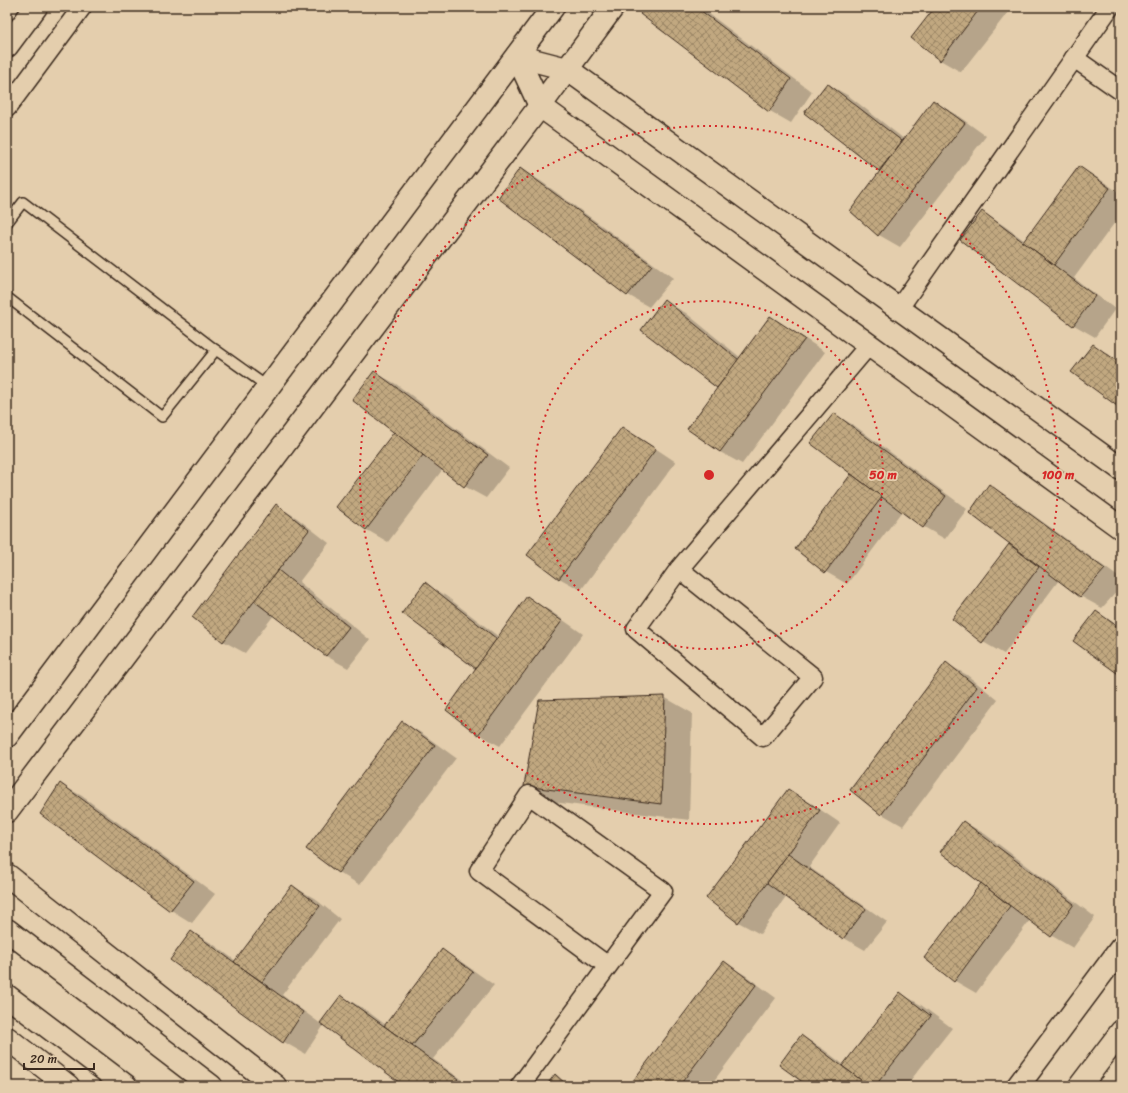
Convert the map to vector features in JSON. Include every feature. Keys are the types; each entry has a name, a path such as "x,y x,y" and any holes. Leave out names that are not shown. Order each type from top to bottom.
{"main road":[{"path":"7,46 36,7"},
{"path":"7,736 553,7"},
{"path":"7,811 614,7"},
{"path":"517,56 567,69 1121,469"},
{"path":"517,56 540,106 1121,528"},
{"path":"7,875 275,1086"},
{"path":"7,930 211,1086"},
{"path":"1018,1086 1121,948"},
{"path":"7,996 126,1086"},
{"path":"1080,1086 1121,1032"},
{"path":"7,1038 68,1086"}],"street":[{"path":"7,108 82,7"},
{"path":"899,308 1110,7"},
{"path":"1074,58 1121,91"},
{"path":"680,569 813,677 763,737 636,629 680,569 869,345"},
{"path":"520,1086 608,966 663,891 529,794 479,871 608,966"}],"lane":[{"path":"7,223 23,202 216,350 268,387"},
{"path":"7,297 162,417 216,350"}],"building":[{"path":"645,7 696,7 791,79 769,112 640,14"},
{"path":"935,7 981,7 940,61 911,38"},
{"path":"827,83 902,141 879,171 804,113"},
{"path":"933,100 965,123 878,236 850,211"},
{"path":"1079,166 1110,188 1054,265 1023,242"},
{"path":"520,168 652,265 627,296 498,198"},
{"path":"982,211 1095,296 1073,326 960,240"},
{"path":"664,299 739,360 717,388 641,330"},
{"path":"770,316 805,339 720,452 687,429"},
{"path":"1093,344 1121,364 1121,409 1071,372"},
{"path":"374,371 488,455 464,487 352,400"},
{"path":"834,413 946,496 923,528 810,443"},
{"path":"622,427 656,449 559,579 527,555"},
{"path":"394,432 423,455 366,530 336,507"},
{"path":"851,474 882,497 825,573 795,549"},
{"path":"989,484 1105,569 1080,597 969,513"},
{"path":"276,504 309,530 223,642 192,617"},
{"path":"1009,544 1039,567 982,643 952,619"},
{"path":"278,570 349,627 326,656 254,601"},
{"path":"425,582 497,639 476,669 402,613"},
{"path":"527,596 562,621 478,735 446,710"},
{"path":"1096,611 1121,629 1121,676 1073,641"},
{"path":"946,662 977,687 881,815 850,790"},
{"path":"665,696 661,804 524,786 539,700"},
{"path":"402,721 435,745 338,873 306,849"},
{"path":"60,783 194,881 170,911 40,814"},
{"path":"788,789 820,810 738,923 706,898"},
{"path":"963,821 1074,904 1051,937 940,852"},
{"path":"788,854 866,909 843,939 767,883"},
{"path":"981,883 1010,906 954,982 924,958"},
{"path":"292,885 320,906 262,982 234,962"},
{"path":"191,931 303,1012 283,1043 170,960"},
{"path":"442,949 473,972 412,1046 384,1026"},
{"path":"724,961 756,985 679,1086 629,1086"},
{"path":"900,992 931,1016 875,1086 869,1086 842,1066"},
{"path":"341,995 458,1079 452,1086 404,1086 320,1023"},
{"path":"801,1035 869,1086 808,1086 779,1065"},
{"path":"555,1074 568,1086 546,1086"}]}
